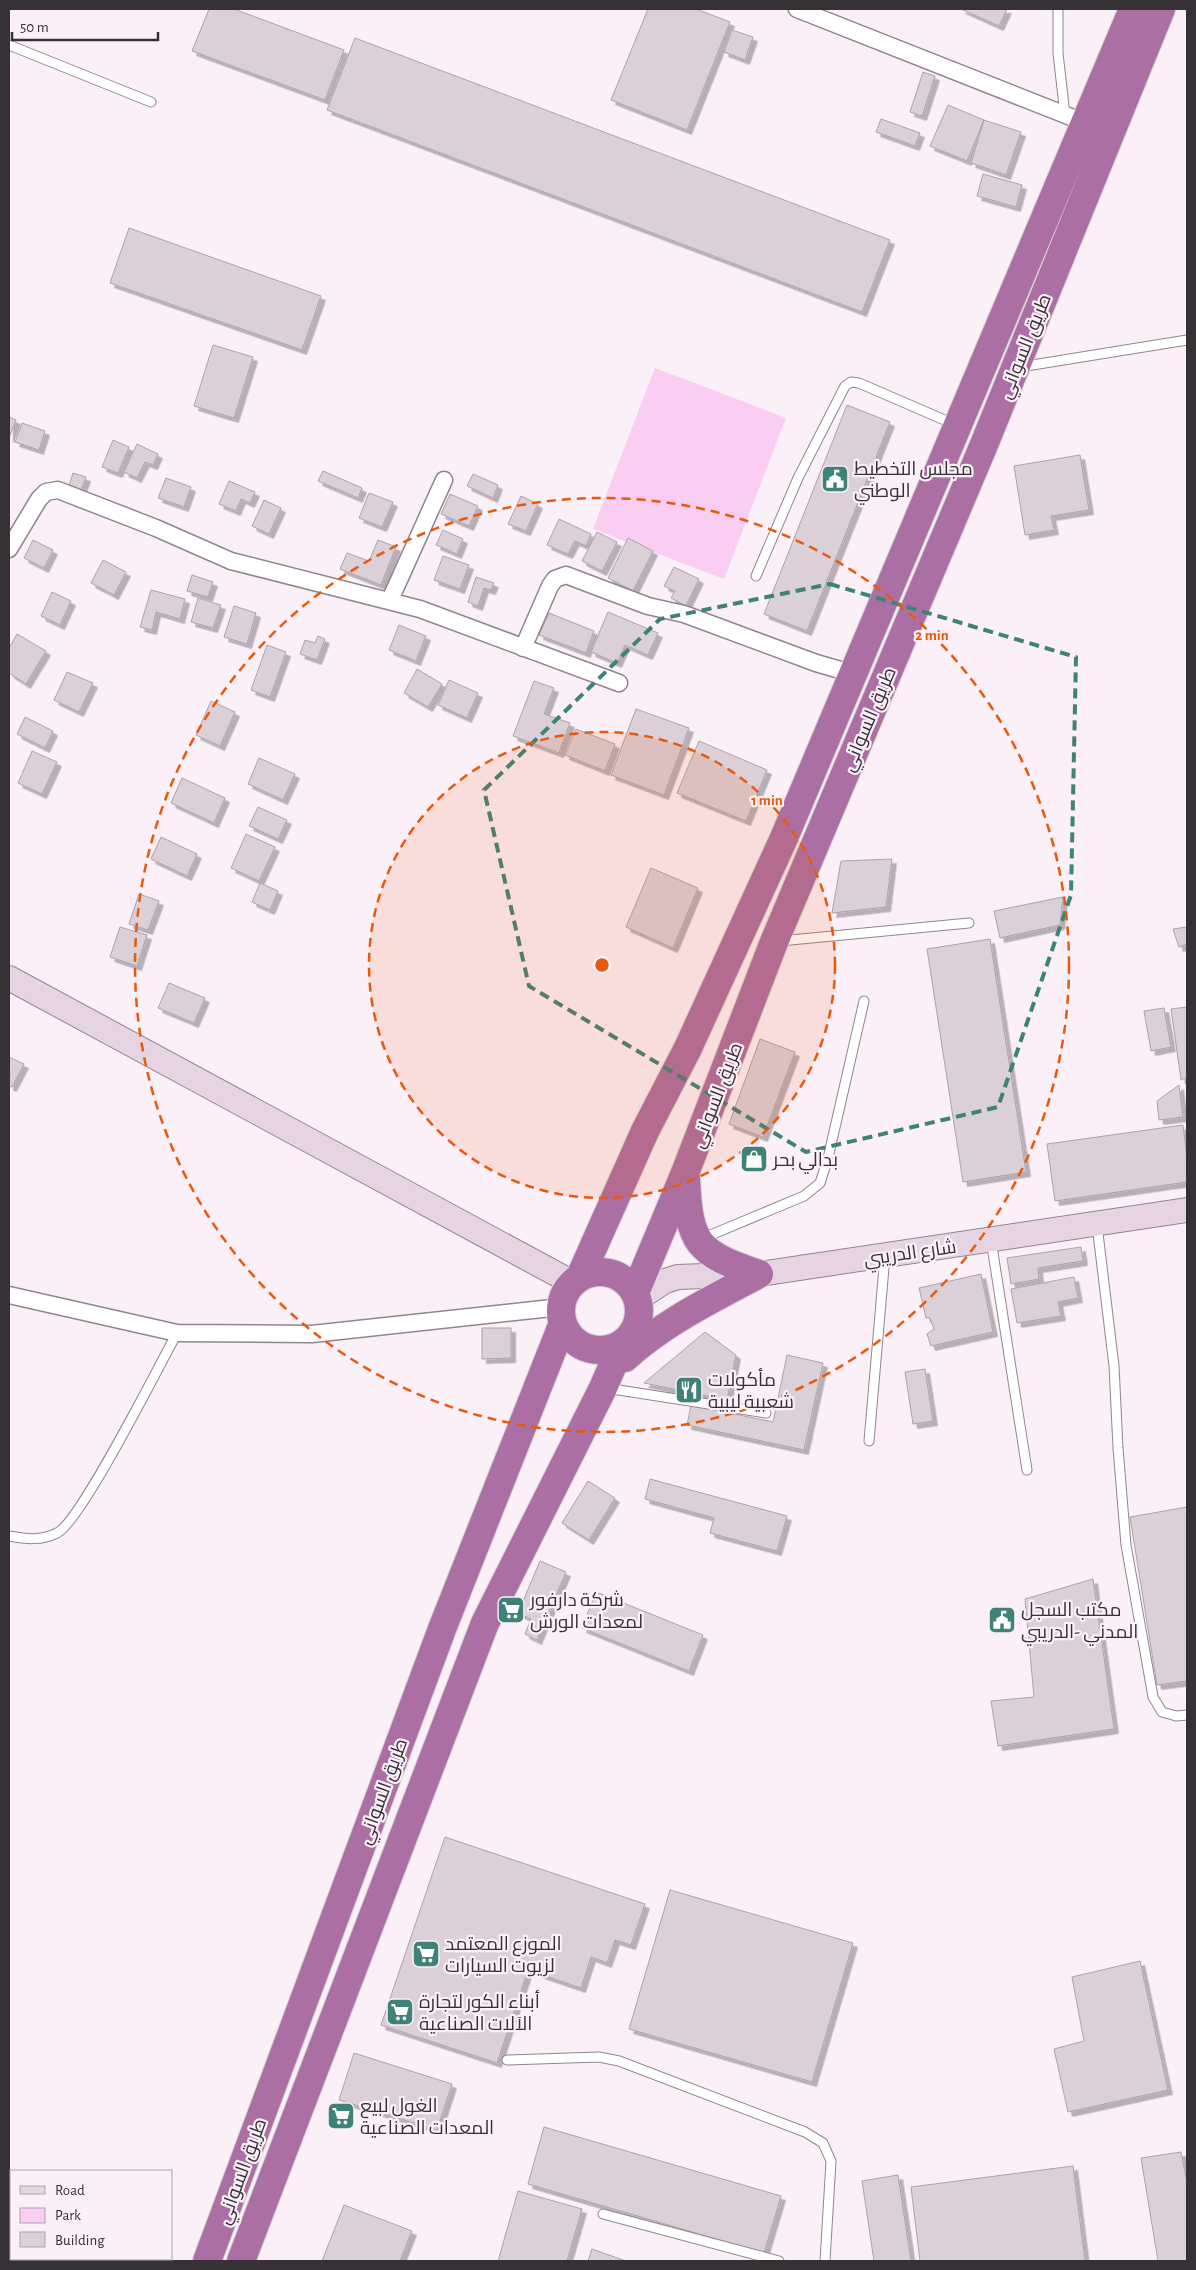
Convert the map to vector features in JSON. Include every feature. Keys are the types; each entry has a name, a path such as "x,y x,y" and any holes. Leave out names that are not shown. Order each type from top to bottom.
{"highway":[{"name":"طريق السواني","path":"207,2261 449,1612 569,1298 645,1131 688,1048 784,838 958,426 1076,120 1133,9"},
{"name":"طريق السواني","path":"637,1296 774,942 1015,368 1161,9"},
{"path":"685,1173 687,1210 691,1226 698,1241 710,1253 724,1262 759,1274"},
{"path":"606,1272 624,1279 637,1296 640,1312 637,1324 631,1336 622,1344 605,1350 587,1348 572,1338 569,1298 588,1273 606,1272"},
{"path":"605,1381 655,1334 688,1312 759,1274"},
{"name":"طريق السواني","path":"241,2261 485,1623 622,1344"}],"street":[{"path":"797,9 1076,120"},
{"path":"390,600 444,480"},
{"path":"9,549 39,499 46,492 58,490 156,528 231,560 320,585 390,600 420,609 619,683"},
{"path":"523,648 550,586 560,576 566,575 648,606 684,614 816,663 854,674"},
{"path":"9,978 569,1298"},
{"name":"شارع الدريبي","path":"637,1296 678,1277 759,1274 1187,1210"},
{"path":"9,1295 177,1332 312,1334 569,1298"}],"lane":[{"path":"1058,9 1058,53 1076,120"},
{"path":"9,45 151,102"},
{"path":"1015,368 1187,340"},
{"path":"756,576 798,478 845,386 851,382 859,383 958,426"},
{"path":"774,942 969,923"},
{"path":"698,1241 804,1196 820,1184 828,1158 864,1001"},
{"path":"1097,1224 1114,1366 1126,1545 1147,1667 1153,1697 1162,1712 1176,1716 1187,1715"},
{"path":"991,1240 1027,1470"},
{"path":"869,1441 885,1256"},
{"path":"9,1536 32,1540 59,1533 65,1526 83,1503 177,1332"},
{"path":"605,1381 766,1413"},
{"path":"506,2060 599,2057 619,2061 805,2132 823,2143 832,2161 826,2261"},
{"path":"603,2214 779,2261"}],"highlighted area":[{"path":"830,584 1076,657 1071,895 998,1107 806,1152 529,986 484,790 660,619"}],"green space":[{"path":"655,368 786,418 724,579 593,529"}],"building":[{"path":"209,9 234,9 344,50 325,100 192,51"},
{"path":"648,9 696,9 730,22 687,130 611,100"},
{"path":"961,9 1007,9 999,26"},
{"path":"732,30 753,37 745,60 724,52"},
{"path":"355,38 890,240 862,312 327,110"},
{"path":"923,72 935,76 922,116 910,112"},
{"path":"948,105 984,120 967,161 930,146"},
{"path":"881,119 920,133 915,146 876,132"},
{"path":"984,120 1021,132 1006,175 971,163"},
{"path":"983,174 1022,185 1016,207 977,196"},
{"path":"129,228 321,296 302,350 110,283"},
{"path":"213,345 253,357 234,418 194,406"},
{"path":"847,405 890,422 807,631 764,614"},
{"path":"9,417 16,420 9,438"},
{"path":"22,423 45,431 39,450 15,442"},
{"path":"113,440 129,447 118,473 102,467"},
{"path":"137,444 158,454 153,465 145,462 137,478 124,472"},
{"path":"1080,455 1089,510 1051,516 1054,530 1025,535 1014,466"},
{"path":"323,471 362,488 358,498 318,481"},
{"path":"73,473 86,477 79,496 67,492"},
{"path":"473,474 498,485 493,498 467,486"},
{"path":"166,478 191,487 184,507 158,498"},
{"path":"229,481 255,492 250,503 241,499 236,511 219,504"},
{"path":"369,493 393,502 382,527 359,518"},
{"path":"450,494 478,506 469,526 441,514"},
{"path":"521,496 538,504 526,531 508,524"},
{"path":"264,500 281,508 269,534 252,526"},
{"path":"559,519 591,534 586,546 575,541 568,554 547,545"},
{"path":"443,530 463,539 457,554 436,545"},
{"path":"597,532 617,542 602,571 582,561"},
{"path":"628,538 653,551 633,591 608,578"},
{"path":"33,540 53,550 44,568 24,558"},
{"path":"378,540 396,547 381,585 340,569 347,553 369,561"},
{"path":"443,556 469,565 460,589 434,580"},
{"path":"103,560 126,572 114,595 91,583"},
{"path":"674,567 699,579 686,606 671,598 675,591 664,586"},
{"path":"192,575 213,582 208,597 187,591"},
{"path":"476,577 494,583 491,590 484,588 478,606 468,602"},
{"path":"151,590 185,599 180,619 156,612 152,630 140,627"},
{"path":"52,592 71,601 60,625 41,616"},
{"path":"198,598 221,605 213,628 191,622"},
{"path":"234,606 256,613 247,644 224,637"},
{"path":"608,612 658,633 648,655 625,645 617,663 591,652"},
{"path":"549,613 594,631 586,653 539,635"},
{"path":"399,625 426,636 416,661 389,650"},
{"path":"17,634 46,651 26,684 9,673 9,648"},
{"path":"318,636 325,639 317,660 300,654 305,640 315,643"},
{"path":"267,645 286,652 270,697 251,690"},
{"path":"417,669 442,684 428,707 404,693"},
{"path":"67,672 93,683 79,712 54,700"},
{"path":"449,680 478,693 467,718 438,705"},
{"path":"534,681 554,688 544,714 570,723 559,753 513,736"},
{"path":"211,701 235,712 220,746 196,735"},
{"path":"636,709 689,728 664,795 611,775"},
{"path":"25,717 53,731 45,748 17,734"},
{"path":"576,729 615,744 605,771 565,755"},
{"path":"699,741 767,770 746,821 677,793"},
{"path":"32,751 57,762 42,794 18,783"},
{"path":"259,758 295,774 283,800 248,784"},
{"path":"182,778 225,798 214,823 171,803"},
{"path":"258,807 287,820 278,839 249,826"},
{"path":"246,834 275,847 259,881 231,868"},
{"path":"161,837 197,854 187,876 151,859"},
{"path":"892,859 886,907 832,913 841,861"},
{"path":"651,868 698,888 673,948 626,927"},
{"path":"260,883 278,891 270,910 252,902"},
{"path":"139,894 159,901 148,930 129,924"},
{"path":"1063,897 1060,925 1000,938 994,911"},
{"path":"120,927 147,935 137,966 110,957"},
{"path":"1187,927 1187,944 1179,947 1173,929"},
{"path":"990,939 1026,1172 963,1182 927,949"},
{"path":"169,983 205,998 194,1023 158,1008"},
{"path":"1187,1007 1187,1077 1181,1080 1171,1009"},
{"path":"1164,1008 1171,1047 1151,1051 1144,1011"},
{"path":"760,1039 795,1052 763,1137 729,1124"},
{"path":"9,1057 24,1064 12,1087 9,1086"},
{"path":"1179,1085 1183,1117 1159,1120 1157,1101"},
{"path":"1183,1125 1187,1158 1187,1182 1055,1201 1047,1144"},
{"path":"1081,1247 1083,1261 1038,1268 1039,1279 1011,1284 1007,1258"},
{"path":"981,1274 993,1332 931,1346 927,1334 934,1329 930,1318 926,1318 919,1288"},
{"path":"1074,1277 1078,1298 1058,1302 1061,1316 1017,1323 1011,1289"},
{"path":"482,1328 511,1328 511,1358 482,1359"},
{"path":"705,1332 736,1355 727,1400 644,1383"},
{"path":"787,1355 823,1363 804,1450 687,1425 691,1405 773,1422"},
{"path":"925,1369 933,1421 913,1424 905,1372"},
{"path":"650,1479 787,1516 777,1551 710,1533 714,1518 645,1499"},
{"path":"588,1481 615,1498 589,1540 562,1523"},
{"path":"1187,1507 1187,1681 1157,1685 1130,1517"},
{"path":"540,1561 566,1572 537,1640 525,1634 531,1619 518,1613"},
{"path":"1093,1579 1114,1729 998,1746 991,1701 1034,1697 1025,1599"},
{"path":"596,1592 703,1635 689,1671 582,1628"},
{"path":"445,1837 645,1904 631,1945 615,1940 607,1963 591,1957 581,1988 528,1970 497,2063 381,2025"},
{"path":"670,1890 853,1943 812,2082 629,2029"},
{"path":"1140,1961 1168,2090 1068,2112 1054,2049 1084,2041 1072,1977"},
{"path":"354,2053 452,2084 437,2130 339,2100"},
{"path":"544,2127 781,2196 764,2253 528,2184"},
{"path":"1181,2152 1187,2182 1187,2261 1158,2261 1141,2158"},
{"path":"1073,2166 1085,2261 920,2261 911,2187"},
{"path":"898,2175 911,2261 874,2261 862,2181"},
{"path":"518,2191 582,2209 567,2261 498,2261"},
{"path":"344,2205 412,2231 400,2261 322,2261"},
{"path":"592,2249 626,2261 588,2261"}],"place":[{"name":"مجلس التخطيط الوطني","path":"835,479"},
{"name":"بدالي بحر","path":"754,1159"},
{"name":"مأكولات شعبية ليبية","path":"689,1390"},
{"name":"شركة دارفور لمعدات الورش","path":"511,1610"},
{"name":"مكتب السجل المدني -الدريبي","path":"1002,1620"},
{"name":"الموزع المعتمد لزيوت السيارات","path":"426,1954"},
{"name":"أبناء الكور لتجارة الاَلات الصناعية","path":"400,2012"},
{"name":"الغول لبيع المعدات الصناعية","path":"341,2116"}]}
